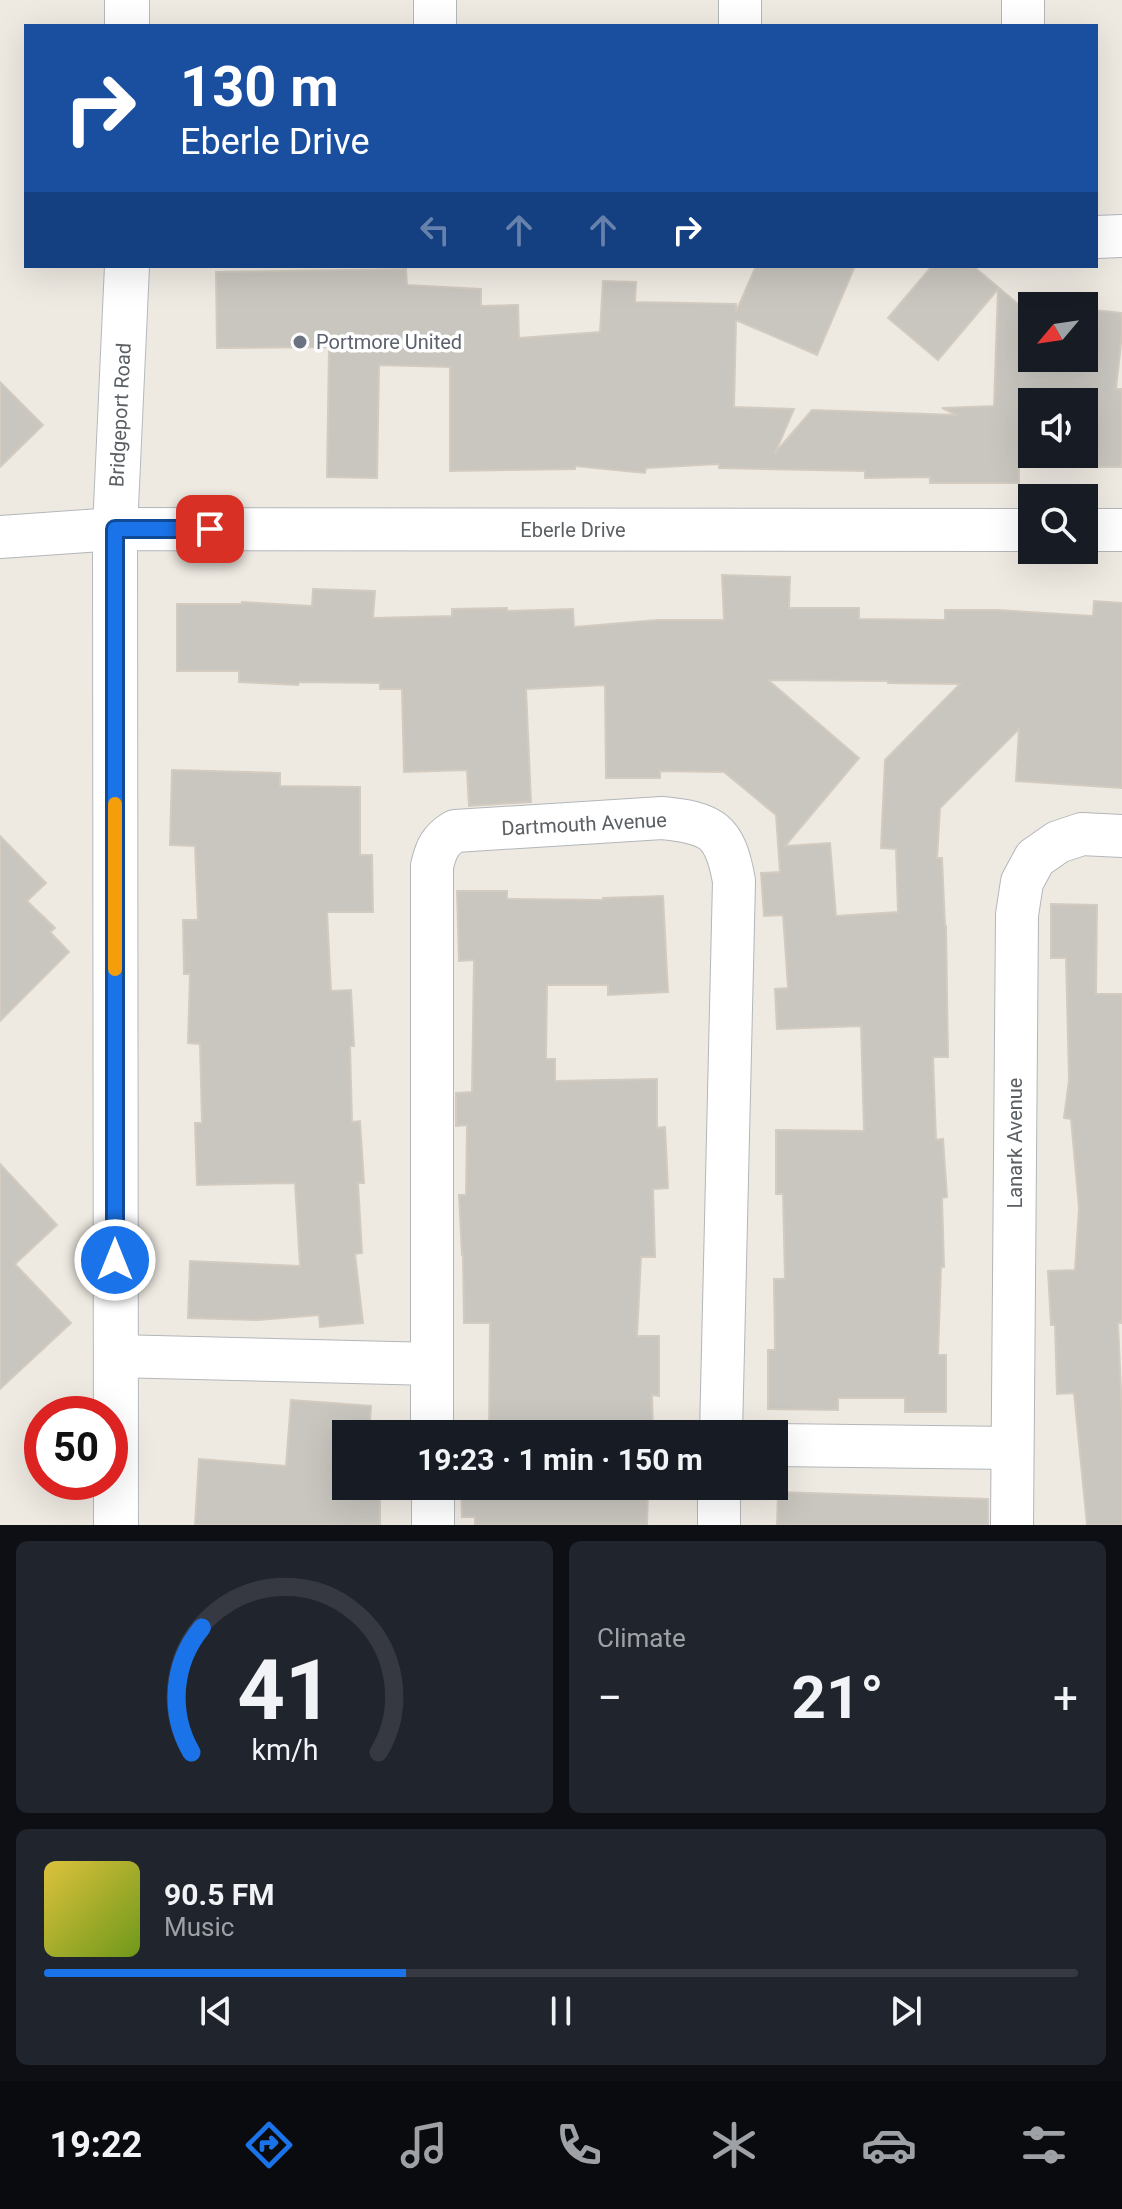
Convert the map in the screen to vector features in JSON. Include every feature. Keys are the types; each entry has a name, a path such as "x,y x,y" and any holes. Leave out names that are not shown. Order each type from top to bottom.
{"main road":[{"path":"127,0 127,24"},
{"name":"Bridgeport Road","path":"116,1525 115,529 127,268"}],"street":[{"path":"435,0 435,24"},
{"path":"740,0 740,24"},
{"path":"1023,0 1023,24"},
{"path":"1098,237 1122,236"},
{"name":"Eberle Drive","path":"0,537 115,529 1018,530"},
{"path":"1098,530 1122,530"},
{"name":"Dartmouth Avenue","path":"432,1420 432,866 436,849 444,838 455,831 469,829 662,818 691,821 714,831 729,854 734,881 721,1420"},
{"name":"Lanark Avenue","path":"1012,1525 1017,915 1022,882 1035,858 1058,842 1082,834 1122,836"},
{"path":"115,1356 432,1364"},
{"path":"788,1445 1012,1448"},
{"path":"433,1500 433,1525"},
{"path":"719,1500 719,1525"}],"building":[{"path":"755,268 854,268 817,355 736,320 734,407 794,409 775,453 812,410 957,415 942,408 994,406 998,289 938,360 888,318 930,268 975,268 1018,304 1018,372 1098,372 1098,310 1122,313 1116,389 1122,389 1122,467 1098,467 1098,388 1018,388 1019,483 930,483 930,477 865,478 865,471 719,468 719,464 646,468 645,473 575,466 575,469 450,471 450,367 379,365 377,478 327,477 329,347 217,348 216,272 406,269 407,285 481,289 481,306 518,305 519,338 600,332 603,281 636,282 635,302 736,304 736,312"},
{"path":"0,382 43,425 0,467"},
{"path":"722,575 790,577 789,608 859,608 859,619 945,620 945,610 1093,616 1094,601 1122,603 1122,788 1016,781 1019,729 940,808 937,858 942,858 946,926 948,1057 933,1057 936,1140 943,1139 947,1197 942,1198 944,1267 941,1267 938,1355 946,1355 946,1412 905,1412 905,1398 838,1398 838,1410 768,1409 768,1350 775,1350 774,1279 785,1279 783,1194 776,1194 776,1130 864,1131 861,1026 777,1029 775,989 788,988 783,915 764,916 761,873 780,872 776,815 724,772 660,771 660,778 606,778 605,685 526,689 531,802 469,806 467,770 404,772 402,689 380,689 380,683 299,682 298,685 239,682 239,671 177,671 177,604 242,602 312,606 313,589 375,591 373,618 452,616 452,609 507,608 507,611 573,609 574,627 658,620 724,620","holes":["768,680 960,684 885,760 881,848 896,849 898,912 836,916 830,843 785,846 859,758"]},
{"path":"172,770 280,773 280,786 360,787 360,855 372,855 373,912 327,912 331,991 351,990 354,1046 350,1046 352,1122 360,1121 364,1183 358,1183 362,1253 355,1254 363,1323 320,1327 319,1315 258,1320 188,1318 190,1261 300,1266 295,1183 197,1185 195,1123 202,1123 200,1044 188,1043 190,974 184,974 183,920 198,920 195,846 170,845"},
{"path":"0,836 46,883 27,901 55,928 50,932 69,952 0,1021"},
{"path":"457,891 507,891 507,899 603,900 663,896 668,992 608,995 608,985 547,985 546,1059 555,1059 555,1081 657,1079 657,1128 665,1127 668,1188 653,1189 655,1257 641,1257 637,1336 659,1336 659,1396 652,1395 653,1420 489,1420 490,1323 464,1323 459,1195 466,1195 467,1125 456,1126 456,1093 472,1092 474,960 459,961"},
{"path":"1051,904 1097,905 1096,994 1122,994 1122,1323 1118,1323 1122,1525 1087,1525 1074,1393 1057,1394 1055,1325 1051,1325 1048,1271 1075,1270 1079,1208 1071,1119 1064,1118 1069,1080 1066,958 1051,958"},
{"path":"0,1164 57,1225 15,1264 71,1323 0,1389"},
{"path":"291,1400 371,1406 370,1420 332,1420 332,1500 380,1500 380,1525 195,1525 199,1459 286,1466"},
{"path":"788,1492 988,1499 988,1525 777,1525 778,1500 788,1500"},
{"path":"461,1500 648,1500 647,1525 475,1525 475,1517 462,1517"}],"slow traffic":[{"path":"115,804 115,969"}],"place":[{"name":"Portmore United","path":"300,342"}],"route":[{"path":"115,1260 115,529 210,529"}]}
